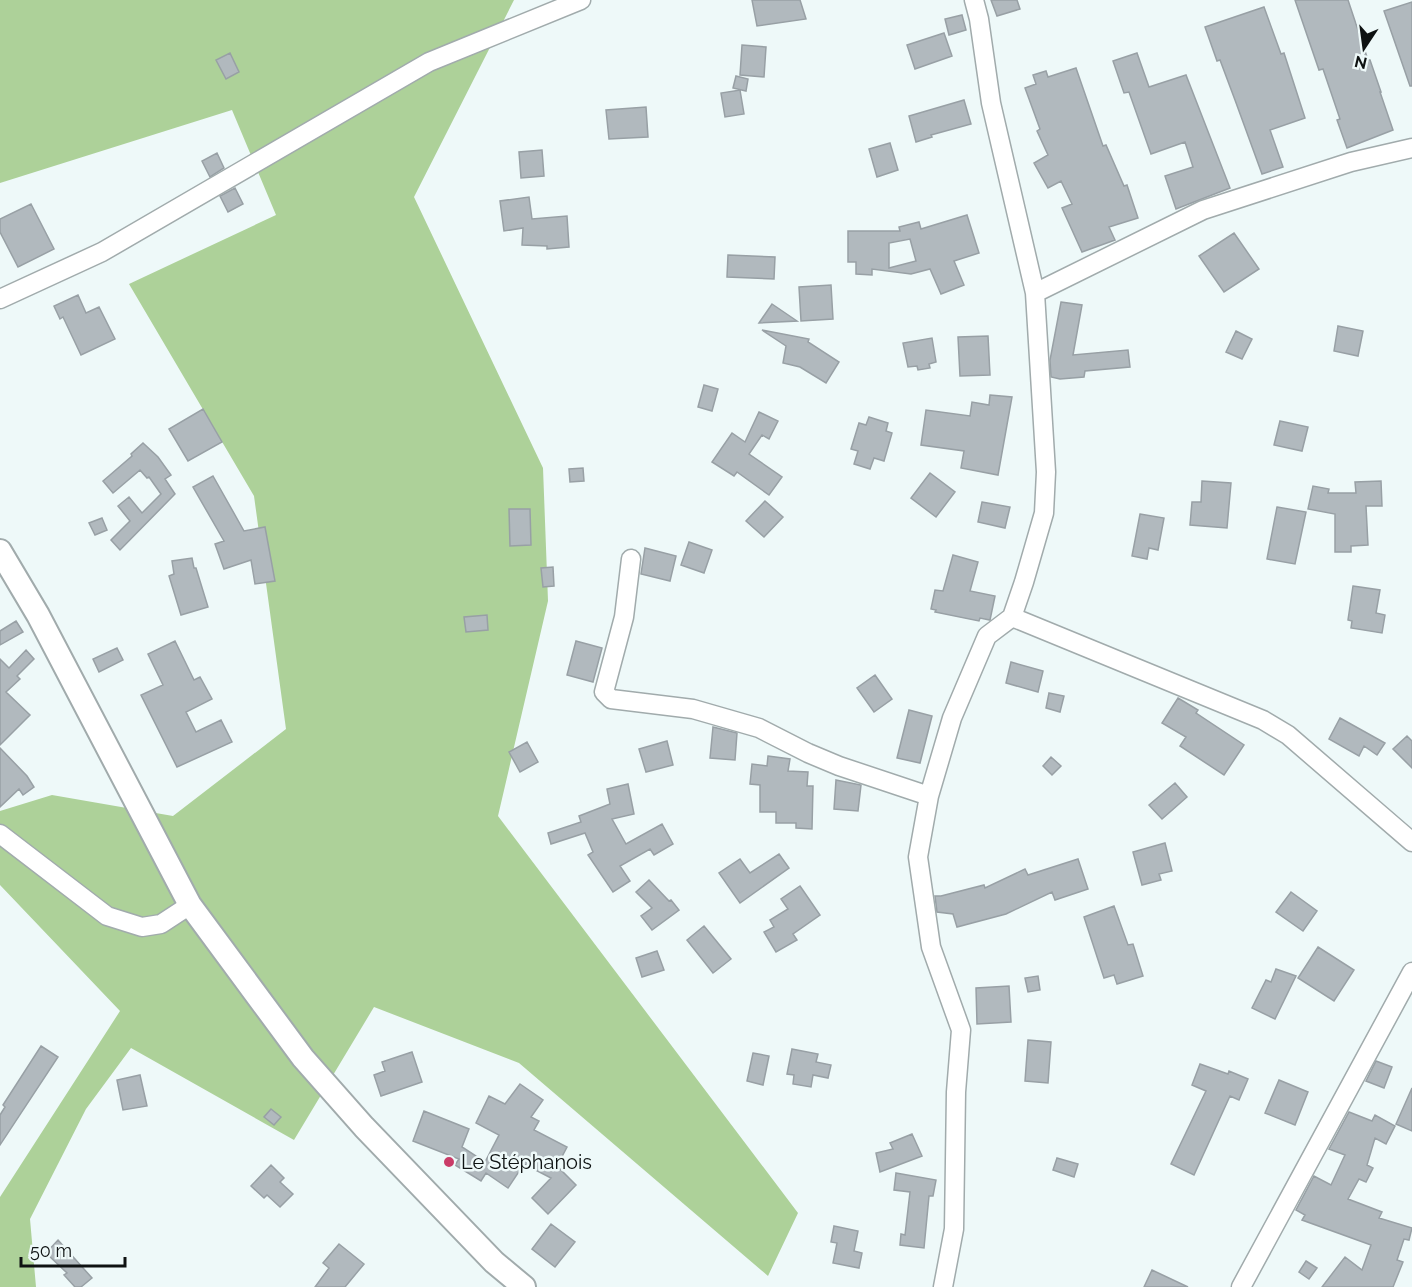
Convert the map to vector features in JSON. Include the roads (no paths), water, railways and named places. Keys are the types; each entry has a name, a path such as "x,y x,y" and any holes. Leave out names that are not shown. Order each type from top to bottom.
{"main road":[{"path":"0,551 38,615 190,905 311,1066 364,1127 494,1262 524,1287"}],"street":[{"path":"0,299 102,252 429,62 581,0"},
{"path":"943,1287 954,1229 956,1092 961,1030 931,947 918,857 929,796 952,718 987,636 1012,617 1044,513 1046,472 1035,293 991,103 979,19 974,0"},
{"path":"1035,293 1203,210 1351,162 1412,148"},
{"path":"631,559 624,617 604,692 611,699 693,710 759,728 839,766 929,796"},
{"path":"1012,617 1263,720 1288,735 1412,842"},
{"path":"0,834 107,916 142,927 161,924 190,905"},
{"path":"1241,1287 1412,972"}],"place":[{"name":"Le Stéphanois","path":"449,1162"}]}
